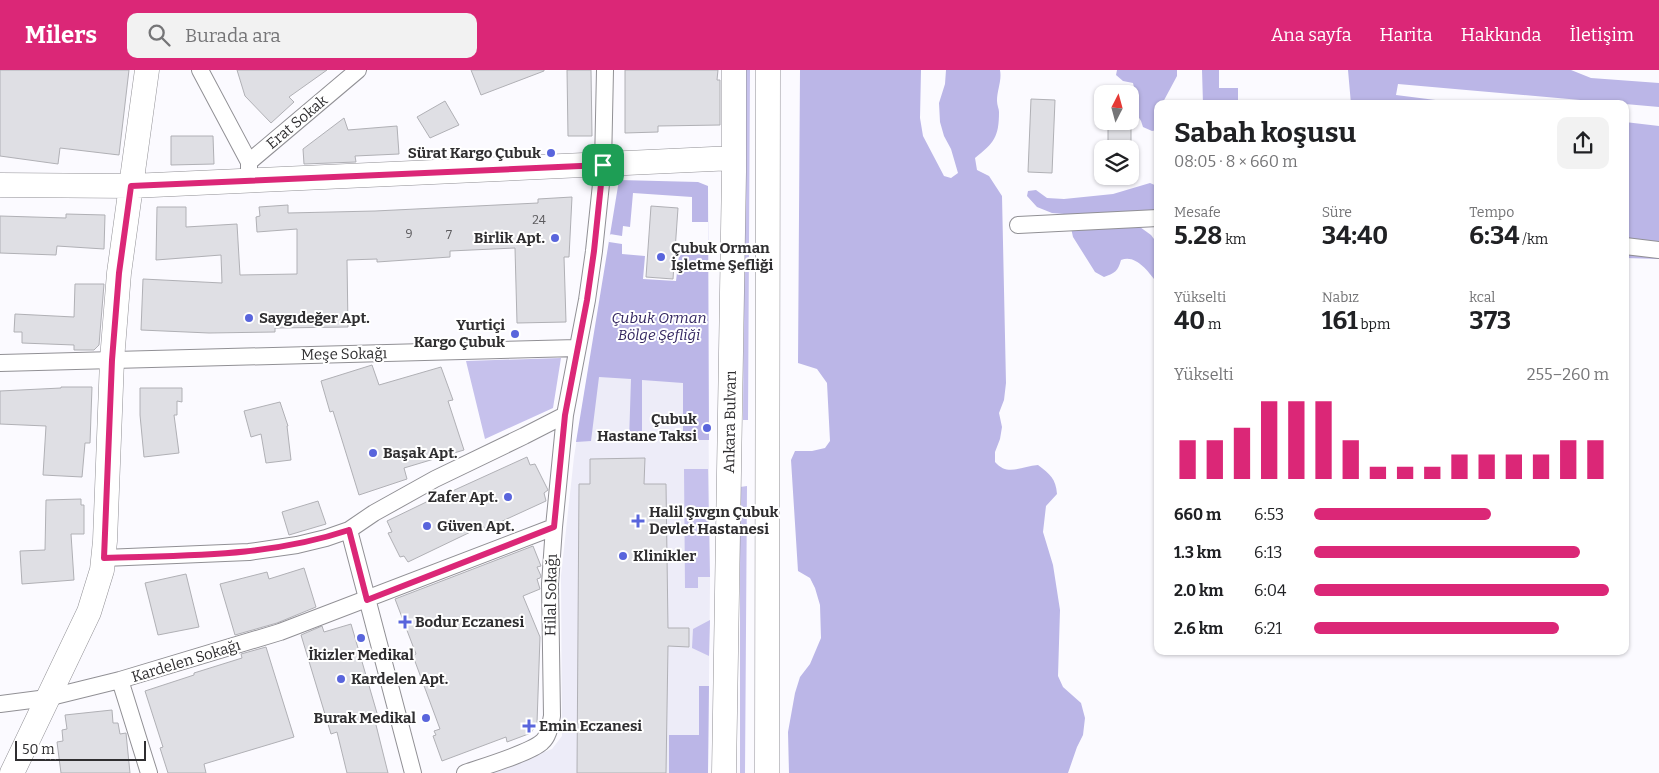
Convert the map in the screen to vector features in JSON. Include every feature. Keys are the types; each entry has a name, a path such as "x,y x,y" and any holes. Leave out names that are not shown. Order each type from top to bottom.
{"street":[{"path":"12,773 89,612 97,589 104,558 112,360 121,255 147,70"},
{"path":"200,70 249,171"},
{"name":"Erat Sokak","path":"249,171 358,70"},
{"name":"Hilal Sokağı","path":"465,773 530,749 542,742 548,733 552,716 550,584 554,527 565,415 587,300 594,251 603,165 605,70"},
{"name":"Ankara Bulvarı","path":"724,773 734,70"},
{"path":"768,70 768,773"},
{"path":"0,185 131,186 249,171 603,165 734,158"},
{"path":"1018,225 1154,218"},
{"path":"1629,246 1659,250"},
{"name":"Meşe Sokağı","path":"0,363 577,348"},
{"path":"104,558 249,552 296,545 349,530 374,513 435,479 565,415"},
{"name":"Kardelen Sokağı","path":"0,704 47,698 120,680 280,632 554,527"},
{"path":"349,530 413,773"},
{"path":"120,680 148,773"}],"shaded area":[{"path":"745,70 750,70 748,420 743,420"},
{"path":"561,358 553,408 485,439 466,361"},
{"name":"Halil Şıvgın Çubuk Devlet Hastanesi","path":"589,365 708,377 710,584 708,773 487,773 552,749 562,736 561,576 574,457"},
{"path":"684,469 708,469 710,577 698,577 698,588 685,588"},
{"path":"747,486 745,773 740,773 740,487"},
{"path":"710,620 709,656 692,648 693,629"}],"green space":[{"path":"800,70 921,70 920,118 923,136 944,176 951,178 958,173 940,122 939,103 945,84 946,70 1000,70 997,101 999,111 998,128 991,143 975,158 977,170 989,176 1002,196 1006,383 1004,400 999,413 1002,427 995,452 995,462 1010,470 1038,465 1052,477 1055,484 1057,494 1046,506 1043,532 1053,565 1060,610 1058,676 1063,687 1081,703 1085,718 1083,735 1068,773 789,773 788,732 795,693 800,677 810,664 821,638 820,605 815,588 810,578 798,571 791,460 795,451 812,451 825,448 830,441 827,383 817,369 798,363"},
{"path":"1117,70 1177,70 1177,76 1164,100 1154,100 1154,131 1143,127 1139,118 1139,85 1123,81 1116,75"},
{"path":"1202,70 1219,70 1219,88 1238,88 1238,100 1203,100"},
{"path":"1348,70 1571,70 1591,78 1659,83 1659,107 1629,104 1629,100 1580,100 1398,84 1396,95 1435,100 1351,100"},
{"path":"1629,122 1659,126 1659,259 1629,258"},
{"name":"Çubuk Orman Bölge Şefliği","path":"619,180 698,182 708,186 709,440 683,440 683,383 642,380 642,441 629,441 631,379 599,377 591,441 576,442 609,242 622,244 622,254 645,256 643,279 676,281 679,255 708,254 708,222 692,222 692,197 633,193 630,227 623,226 622,236 610,234"},
{"path":"1150,183 1154,185 1154,218 1133,222 1154,239 1154,279 1140,264 1131,259 1121,260 1116,271 1104,277 1095,272 1073,237 1069,219 1064,214 1052,213 1037,207 1027,196 1028,191 1036,190 1047,198 1064,199 1113,194"},
{"path":"699,686 709,686 708,773 669,773 669,735 699,735"}],"building":[{"path":"0,70 129,70 119,155 60,148 58,164 0,156"},
{"path":"237,70 327,70 289,97 294,102 271,123 245,96"},
{"path":"471,70 544,70 544,71 481,95"},
{"path":"567,70 591,70 592,136 568,136"},
{"path":"625,70 718,70 717,80 720,80 720,125 658,126 658,132 625,133"},
{"path":"1031,99 1055,100 1052,173 1028,172"},
{"path":"445,101 459,125 430,138 417,117"},
{"path":"344,118 348,130 397,126 399,154 355,156 356,162 304,164 303,149"},
{"path":"1108,130 1131,130 1131,140 1108,140"},
{"path":"171,136 213,136 214,164 171,165"},
{"path":"572,197 569,257 564,257 566,322 517,323 515,248 450,251 450,257 377,262 377,259 347,260 348,327 275,328 275,332 209,333 141,330 143,279 222,283 221,255 156,260 157,207 186,207 186,227 237,224 240,275 297,274 297,229 257,232 256,217 260,216 259,207 288,205 288,213 375,211 538,203 538,199"},
{"name":"Çubuk Orman İşletme Şefliği","path":"651,206 678,208 673,279 646,277"},
{"path":"66,214 105,215 104,249 57,246 56,255 0,253 0,216 66,218"},
{"path":"75,284 104,284 99,345 94,350 74,350 74,345 22,343 22,332 14,332 15,314 74,317"},
{"path":"372,365 379,385 441,367 453,400 448,401 464,450 404,468 407,479 359,495 333,411 330,412 321,381"},
{"path":"92,387 90,443 85,443 82,477 43,475 46,426 0,424 0,391"},
{"path":"140,388 182,388 182,402 177,401 177,415 174,415 179,453 144,457 140,415"},
{"path":"280,402 288,426 291,460 266,463 261,434 251,437 244,411"},
{"path":"527,457 530,465 535,464 548,490 544,493 546,501 485,529 483,526 408,562 404,556 400,557 388,533 392,532 387,521"},
{"name":"Klinikler","path":"645,458 644,484 666,484 668,628 689,628 689,647 668,646 666,773 577,773 579,484 590,484 590,459"},
{"path":"81,499 81,505 84,505 84,534 71,534 74,580 22,584 20,551 45,550 46,500"},
{"path":"318,501 326,524 289,535 282,512"},
{"path":"533,546 541,566 537,567 541,576 537,579 540,589 523,596 540,637 537,723 531,733 507,742 506,737 442,761 433,736 436,735 434,731 440,729 413,656 416,654 395,599"},
{"path":"304,568 316,607 277,623 235,635 220,584 267,572 269,579"},
{"path":"186,574 199,627 158,635 145,583"},
{"name":"Kardelen Apt.","path":"351,624 379,720 375,721 388,773 347,773 337,732 331,734 301,635 322,626 324,632"},
{"path":"266,647 294,737 204,764 206,773 168,773 160,748 163,747 145,691 242,658 241,654"},
{"path":"112,710 113,723 118,723 120,734 126,733 130,773 61,773 57,742 63,741 62,730 67,729 65,715"}],"place":[{"name":"Sürat Kargo Çubuk","path":"551,153"},
{"name":"Birlik Apt.","path":"555,238"},
{"name":"Çubuk Orman İşletme Şefliği","path":"661,257"},
{"name":"Saygıdeğer Apt.","path":"249,318"},
{"name":"Yurtiçi Kargo Çubuk","path":"515,334"},
{"name":"Çubuk Hastane Taksi","path":"707,428"},
{"name":"Başak Apt.","path":"373,453"},
{"name":"Zafer Apt.","path":"508,497"},
{"name":"Halil Şıvgın Çubuk Devlet Hastanesi","path":"638,521"},
{"name":"Güven Apt.","path":"427,526"},
{"name":"Klinikler","path":"623,556"},
{"name":"Bodur Eczanesi","path":"405,622"},
{"name":"İkizler Medikal","path":"361,638"},
{"name":"Kardelen Apt.","path":"341,679"},
{"name":"Burak Medikal","path":"426,718"},
{"name":"Emin Eczanesi","path":"529,726"}],"route":[{"path":"603,165 587,300 565,415 554,527 367,600 349,530 296,545 249,552 104,558 112,360 124,227 131,186 603,165"}]}
